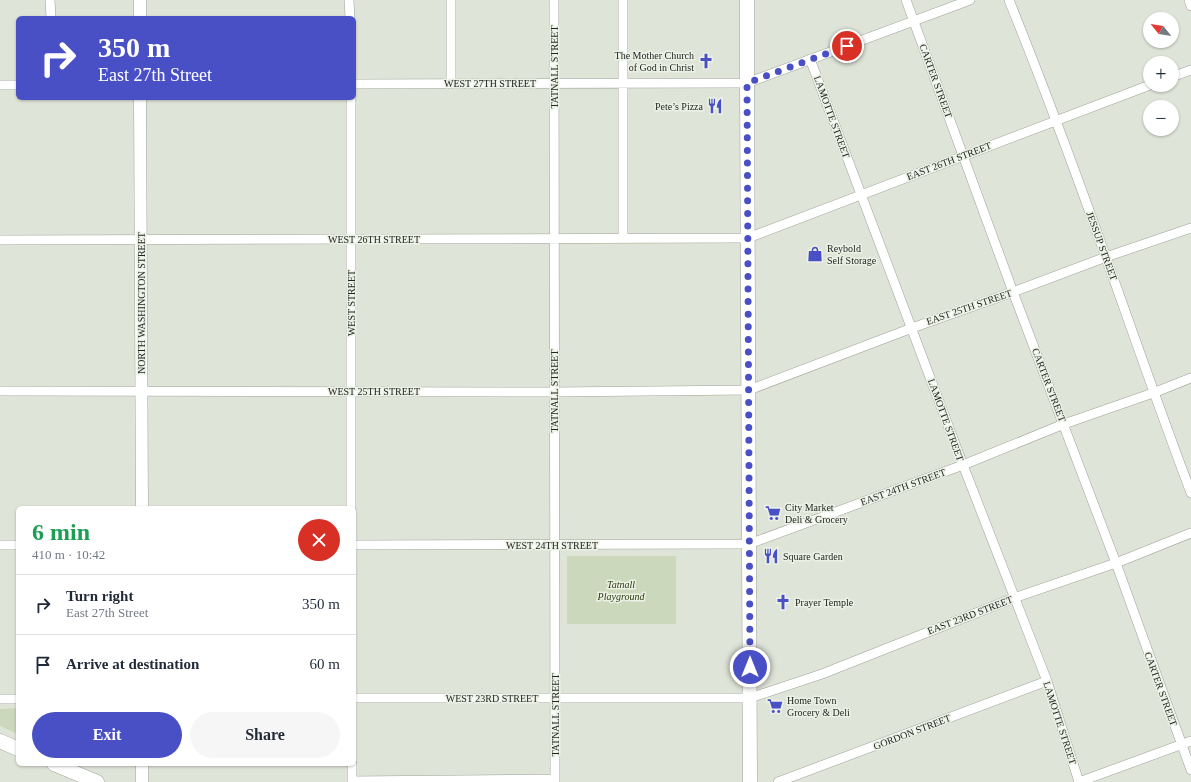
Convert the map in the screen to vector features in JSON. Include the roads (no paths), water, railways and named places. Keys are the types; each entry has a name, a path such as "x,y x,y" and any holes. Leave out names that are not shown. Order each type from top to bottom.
{"main road":[{"path":"140,0 140,16"},
{"path":"747,0 750,782"},
{"name":"NORTH WASHINGTON STREET","path":"140,100 142,506"},
{"path":"0,741 16,748"},
{"path":"59,766 97,782"},
{"path":"142,766 142,782"}],"street":[{"path":"50,0 51,16"},
{"path":"349,0 350,16"},
{"path":"451,0 451,83"},
{"name":"TATNALL STREET","path":"554,0 555,781"},
{"path":"623,0 623,238"},
{"name":"CARTER STREET","path":"906,0 1013,292 1116,563 1191,770"},
{"path":"747,83 970,0"},
{"name":"JESSUP STREET","path":"1009,0 1056,120 1106,257 1153,393 1191,493"},
{"path":"1189,0 1191,6"},
{"name":"LAMOTTE STREET","path":"810,59 963,465 1047,681 1079,782"},
{"path":"1179,74 1191,70"},
{"name":"WEST 27TH STREET","path":"356,84 747,83"},
{"path":"0,85 16,85"},
{"name":"EAST 26TH STREET","path":"748,238 860,194 1143,88"},
{"name":"WEST STREET","path":"351,100 351,506"},
{"name":"EAST 25TH STREET","path":"749,390 912,328 1106,257 1191,228"},
{"name":"WEST 26TH STREET","path":"0,240 748,238"},
{"name":"EAST 24TH STREET","path":"749,544 963,465 1064,424 1191,378"},
{"name":"WEST 25TH STREET","path":"0,391 554,392 749,390"},
{"name":"EAST 23RD STREET","path":"750,698 822,674 1014,598 1116,563 1191,533"},
{"name":"WEST 24TH STREET","path":"356,545 749,544"},
{"path":"0,545 16,545"},
{"name":"GORDON STREET","path":"778,782 1047,681"},
{"name":"WEST 23RD STREET","path":"356,698 750,698"},
{"path":"0,699 16,699"},
{"path":"1079,782 1191,741"},
{"path":"352,766 352,781 555,781"}],"place":[{"name":"The Mother Church of God in Christ","path":"706,61"},
{"name":"Pete’s Pizza","path":"715,106"},
{"name":"Reybold Self Storage","path":"815,254"},
{"name":"City Market Deli & Grocery","path":"773,513"},
{"name":"Square Garden","path":"771,556"},
{"name":"Prayer Temple","path":"783,602"},
{"name":"Home Town Grocery & Deli","path":"775,706"}],"park label":[{"name":"Tatnall Playground","path":"621,590"}]}
